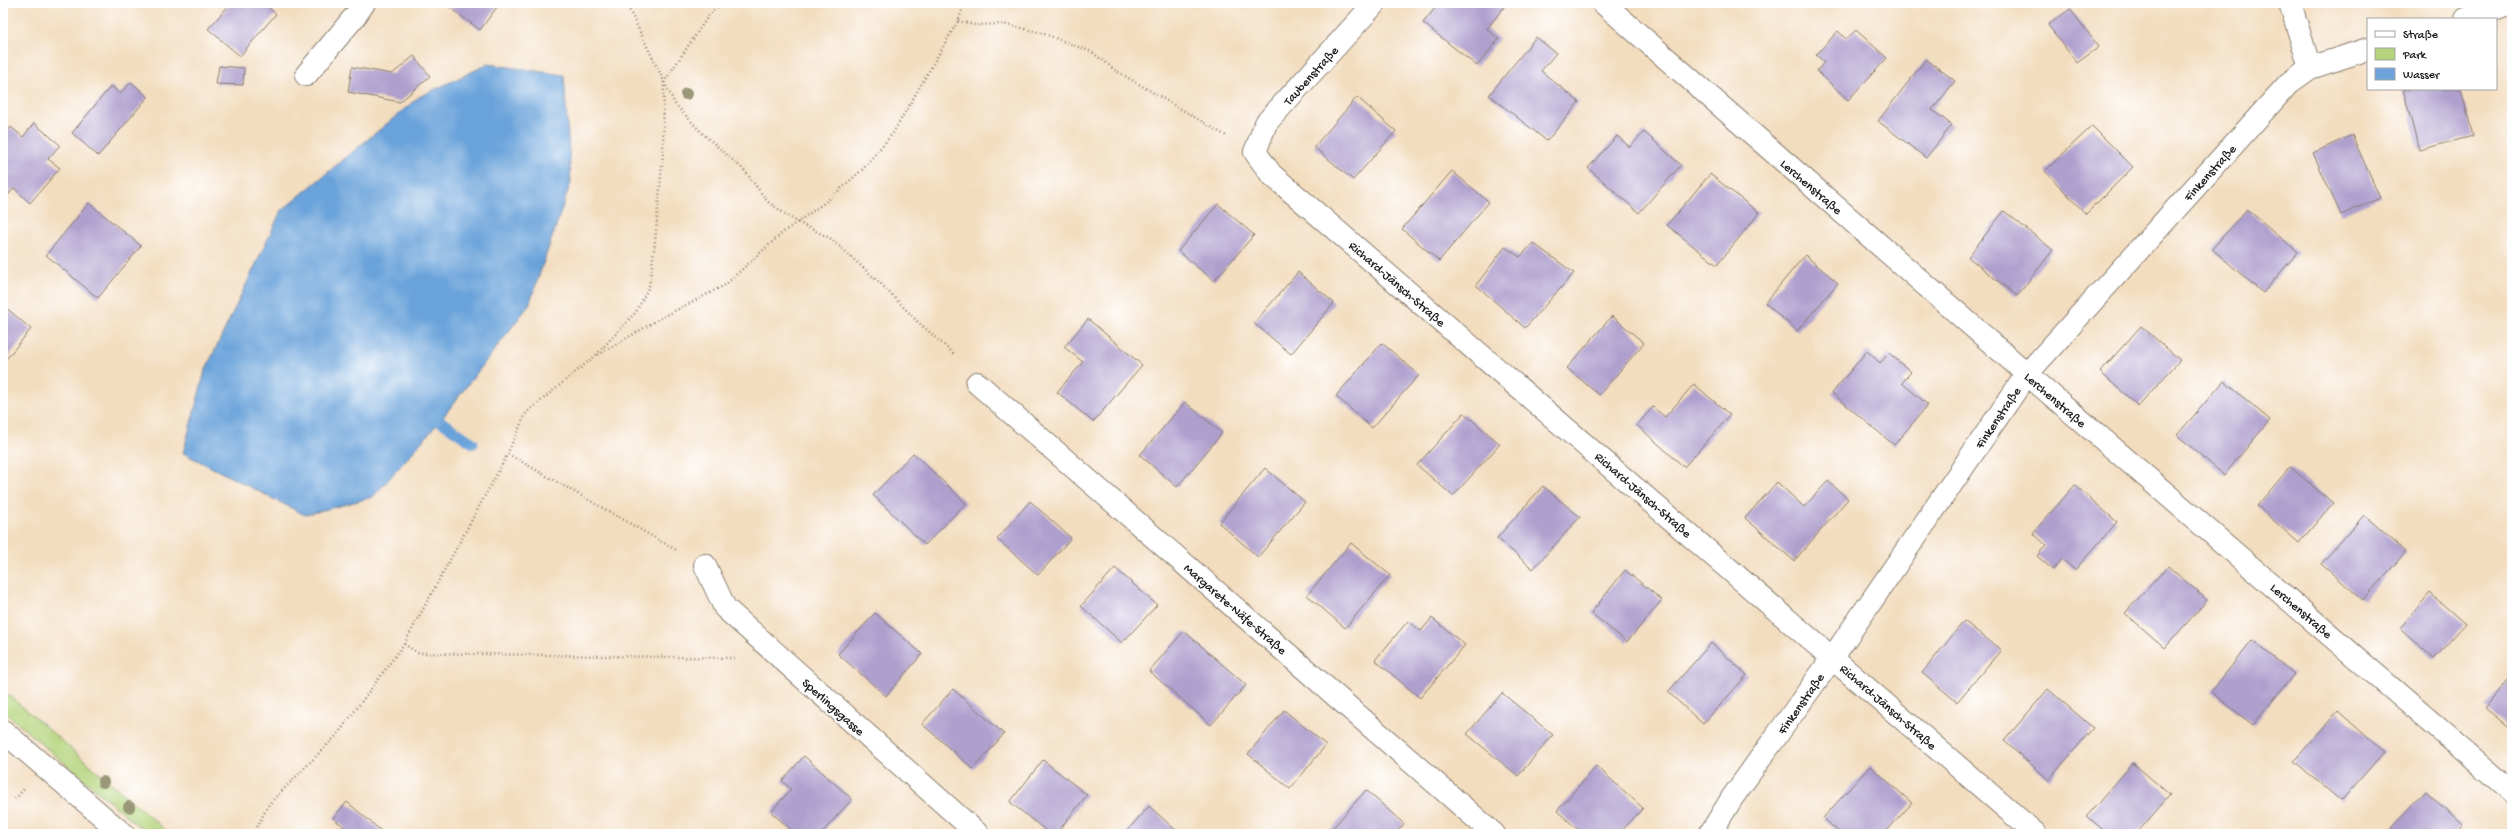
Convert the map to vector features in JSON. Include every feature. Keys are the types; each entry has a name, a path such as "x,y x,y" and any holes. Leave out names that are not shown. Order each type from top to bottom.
{"street":[{"path":"306,75 356,15 364,3"},
{"name":"Taubenstraße","path":"1255,152 1266,123 1375,3"},
{"name":"Lerchenstraße","path":"1603,3 2027,374 2512,792"},
{"path":"2290,3 2310,68"},
{"path":"2468,18 2512,4"},
{"name":"Finkenstraße","path":"1710,834 1732,798 1833,657 2027,374 2289,83 2310,68 2367,49"},
{"name":"Richard-Jänsch-Straße","path":"1255,152 1271,174 1833,657 2036,834"},
{"name":"Margarete-Näfe-Straße","path":"977,383 1494,834"},
{"name":"Sperlingsgasse","path":"705,565 725,608 978,834"},
{"path":"3,731 123,834"}],"path":[{"path":"626,3 675,104 702,133 744,170 768,202 797,222 830,238 880,283 917,321 954,354"},
{"path":"253,834 269,804 337,735 404,644 508,454 526,413 595,356 636,312 649,287 663,154 664,82 709,15 721,3"},
{"path":"595,356 661,318 725,285 797,222 828,201 862,170 893,133 958,21 966,3"},
{"path":"958,21 975,25 1012,26 1042,33 1092,52 1115,70 1255,152"},
{"path":"508,454 705,565"},
{"path":"404,644 418,653 728,658 772,650"},
{"path":"15,799 28,785"}],"green space":[{"path":"3,690 170,834 148,834 3,711"}],"water":[{"path":"488,64 564,75 571,182 529,305 440,421 373,497 305,515 183,453 205,371 281,211 419,97"}],"building":[{"path":"231,3 263,3 276,14 240,56 208,29"},
{"path":"444,3 500,3 480,30"},
{"path":"1439,3 1507,3 1487,29 1499,39 1477,66 1423,23"},
{"path":"2070,9 2099,47 2077,63 2048,25"},
{"path":"1856,30 1887,58 1848,100 1817,71 1824,62 1816,55 1838,31 1846,39"},
{"path":"1536,37 1556,53 1541,71 1579,102 1547,141 1489,95"},
{"path":"414,56 430,76 400,102 348,92 352,67 392,74"},
{"path":"1926,59 1955,81 1932,110 1952,125 1926,158 1878,121"},
{"path":"219,66 244,68 243,85 216,84"},
{"path":"131,82 148,97 98,156 72,133 111,86 120,94"},
{"path":"2403,90 2461,90 2473,136 2419,150"},
{"path":"1357,97 1396,131 1353,180 1314,147"},
{"path":"34,123 60,145 48,159 60,168 30,203 14,188 5,199 3,197 3,136 11,127 23,137"},
{"path":"2092,126 2133,167 2086,214 2045,171"},
{"path":"1644,132 1681,165 1639,213 1588,168 1617,136 1630,147"},
{"path":"2352,135 2380,198 2341,215 2313,153"},
{"path":"1452,171 1489,202 1439,261 1402,229"},
{"path":"1710,174 1759,213 1717,265 1667,225"},
{"path":"89,203 141,246 98,298 46,255"},
{"path":"1218,204 1254,235 1214,281 1178,251"},
{"path":"2247,209 2298,252 2263,293 2212,249"},
{"path":"2004,211 2053,250 2017,296 1968,257"},
{"path":"1533,243 1574,273 1525,328 1476,285 1505,247 1520,257"},
{"path":"1805,255 1838,283 1797,331 1765,303"},
{"path":"1298,272 1334,303 1291,354 1254,323"},
{"path":"3,305 31,329 3,363"},
{"path":"1612,316 1644,343 1599,395 1567,368"},
{"path":"1088,319 1142,365 1093,422 1057,392 1083,362 1064,347"},
{"path":"2141,326 2180,360 2138,406 2100,372"},
{"path":"1382,343 1419,375 1372,428 1336,396"},
{"path":"1867,351 1880,363 1889,353 1911,372 1902,383 1928,405 1894,445 1832,393"},
{"path":"2224,381 2270,420 2224,475 2177,435"},
{"path":"1694,384 1730,415 1684,467 1637,425 1653,407 1665,417"},
{"path":"1185,402 1222,433 1177,487 1140,455"},
{"path":"1464,413 1500,444 1453,496 1417,465"},
{"path":"913,453 966,503 925,545 873,495"},
{"path":"2290,467 2333,503 2299,543 2257,506"},
{"path":"1265,468 1305,502 1258,557 1219,523"},
{"path":"1828,481 1848,499 1794,561 1745,518 1777,482 1804,507"},
{"path":"2075,485 2117,522 2075,570 2062,559 2053,570 2037,556 2046,545 2033,533"},
{"path":"1543,486 1580,517 1533,569 1497,538"},
{"path":"1030,501 1071,538 1038,575 997,539"},
{"path":"2364,515 2406,552 2363,600 2321,564"},
{"path":"1351,543 1390,575 1345,628 1307,595"},
{"path":"2168,566 2207,600 2165,648 2125,613"},
{"path":"1115,568 1157,605 1122,643 1081,606"},
{"path":"1625,570 1662,600 1627,642 1591,613"},
{"path":"2430,593 2465,624 2434,659 2400,628"},
{"path":"875,613 922,654 886,696 838,654"},
{"path":"1432,618 1465,645 1420,698 1375,660 1408,621 1421,631"},
{"path":"1964,621 2001,650 1957,702 1922,673"},
{"path":"1184,631 1246,685 1211,725 1149,671"},
{"path":"2252,640 2294,674 2253,725 2211,692"},
{"path":"1711,643 1747,675 1703,724 1668,692"},
{"path":"2512,675 2512,730 2485,708"},
{"path":"953,689 1004,734 973,769 922,724"},
{"path":"2048,689 2093,728 2049,780 2004,741"},
{"path":"1502,693 1553,735 1518,776 1467,734"},
{"path":"1284,710 1326,745 1290,789 1248,754"},
{"path":"2338,711 2384,752 2341,801 2294,761"},
{"path":"804,756 852,799 821,834 796,834 771,812 791,789 782,781"},
{"path":"1043,760 1087,795 1056,834 1050,834 1010,802"},
{"path":"2133,763 2170,795 2136,834 2108,834 2087,816"},
{"path":"1596,766 1643,808 1619,834 1583,834 1557,811"},
{"path":"1870,766 1912,803 1884,834 1841,834 1823,818"},
{"path":"1366,790 1404,824 1395,834 1335,834 1331,830"},
{"path":"2426,791 2462,825 2454,834 2397,834 2391,828"},
{"path":"347,802 385,834 340,834 345,828 333,818"},
{"path":"1149,806 1180,834 1124,834"}],"waterway":[{"path":"440,421 473,443"}]}
